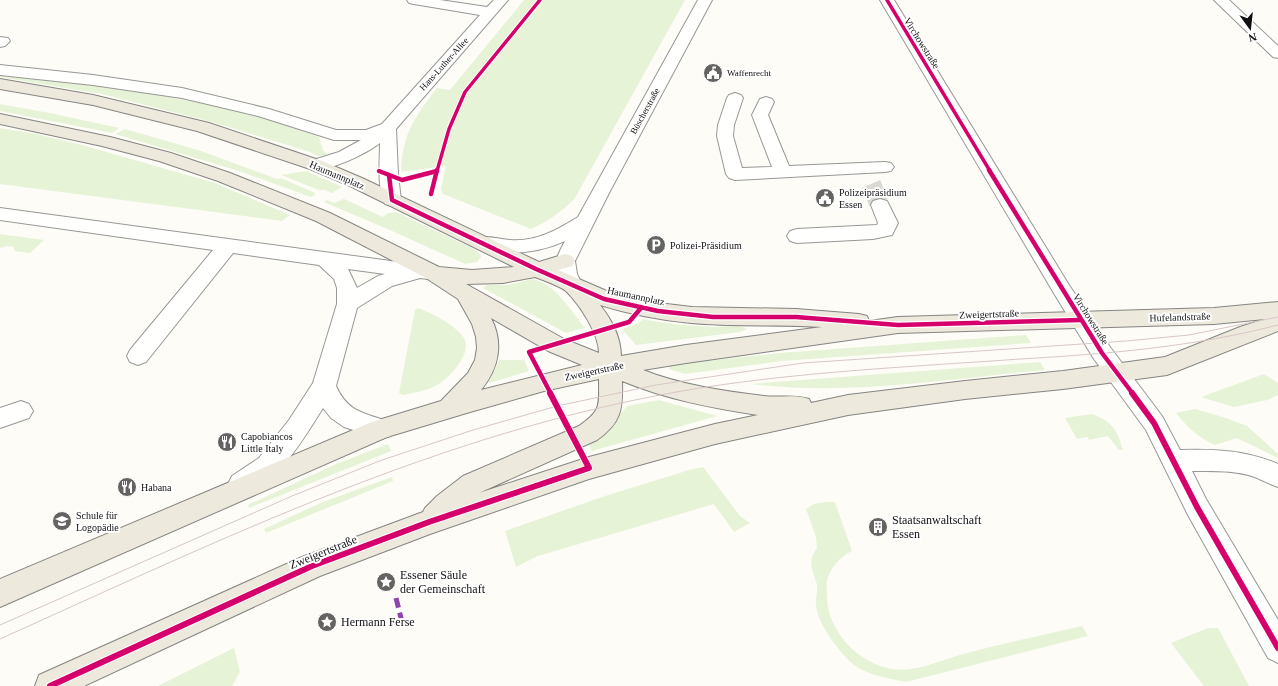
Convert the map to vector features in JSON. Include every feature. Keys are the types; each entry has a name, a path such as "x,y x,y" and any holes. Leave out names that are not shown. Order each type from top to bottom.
{"main road":[{"name":"Haumannplatz","path":"0,84 93,100 203,127 316,165 483,242 536,269 604,299 658,311 692,315 796,317 898,325"},
{"path":"0,119 104,141 165,157 224,177 306,209 430,272 556,345 656,385 720,400 766,406 848,405"},
{"path":"430,272 462,278 499,277 565,261"},
{"path":"429,522 446,504 472,484 574,439 601,424 610,410 610,349 604,330 594,313 573,286"},
{"path":"447,408 463,395 479,376 486,360 486,333 483,324 466,294"},
{"name":"Hufelandstraße","path":"1082,320 1214,316 1278,310"},
{"name":"Zweigertstraße","path":"0,593 225,495 381,430 447,408 544,382 611,367 693,353 898,325 1082,320"},
{"path":"1118,374 1167,366 1248,333 1278,323"},
{"name":"Zweigertstraße","path":"50,686 312,566 429,522 589,468 715,434 848,405 965,390 1118,374"}],"street":[{"path":"414,0 490,12"},
{"name":"Hans-Luther-Allee","path":"316,165 345,156 365,146 388,128 501,0"},
{"name":"Büscherstraße","path":"565,261 705,0"},
{"name":"Virchowstraße","path":"887,0 1082,320 1118,374 1154,423 1204,520 1278,648"},
{"path":"1221,0 1278,54"},
{"path":"0,70 93,80 182,93 263,112 334,135 368,135 388,128 389,175 392,200"},
{"path":"735,98 726,125 725,136 735,174 885,167"},
{"path":"766,102 760,115 777,155 782,172"},
{"path":"864,168 871,184"},
{"path":"797,236 873,233 885,230 888,224 880,205"},
{"path":"0,214 324,259 430,272"},
{"name":"Büscherstraße","path":"483,242 514,247 539,244 564,235 585,222"},
{"path":"138,356 228,246"},
{"path":"225,495 268,466 298,427 324,386 348,304 348,292 343,276 324,259"},
{"path":"565,261 565,270 568,281 573,286"},
{"path":"348,304 385,281 414,272 430,272"},
{"path":"324,386 330,402 342,415 359,423 381,430"},
{"path":"1174,461 1225,459 1250,464 1278,476"}],"green space":[{"path":"524,0 685,0 575,198 554,216 531,229 443,194 441,189 446,166 401,172 407,136 422,108 437,88 450,90"},
{"path":"0,73 121,89 202,103 242,113 319,137 323,150 328,155 317,156 310,152 212,122 102,94 0,77"},
{"path":"0,104 119,128 112,133 0,111"},
{"path":"0,128 36,134 82,145 215,183 290,215 282,221 0,184"},
{"path":"125,129 201,151 277,179 281,178 315,193 315,195 311,197 239,171 115,134"},
{"path":"306,171 342,187 332,193 325,190 319,190 281,175"},
{"path":"344,199 383,217 388,213 396,212 472,248 480,254 481,257 477,262 465,264 324,202 327,200 334,203"},
{"path":"0,234 44,240 30,253 14,251 14,247 6,246 0,248"},
{"path":"532,279 548,286 555,292 585,328 566,333 483,288 487,285 508,285"},
{"path":"418,308 430,313 457,330 465,340 465,353 462,360 452,373 440,383 419,392 403,395 399,393 415,310"},
{"path":"643,319 714,327 735,326 747,329 740,332 636,345 622,329 639,323"},
{"path":"1026,335 1031,343 782,361 685,374 669,369 669,366 678,364 780,353"},
{"path":"499,360 524,360 529,371 489,383 489,379 493,374"},
{"path":"1040,362 1045,370 898,385 824,388 750,384"},
{"path":"1264,374 1278,383 1278,395 1267,400 1234,407 1201,397"},
{"path":"659,400 717,416 592,451 587,441 611,427 627,406"},
{"path":"1195,409 1247,426 1278,454 1278,458 1237,438 1215,445 1204,439 1184,423 1176,413"},
{"path":"1092,414 1109,423 1113,427 1123,450 1119,450 1108,436 1089,440 1088,437 1077,439 1065,418"},
{"path":"388,444 391,451 249,508 248,505 336,464"},
{"path":"703,467 740,516 750,523 734,532 714,504 538,556 516,567 505,531 602,497"},
{"path":"392,477 393,481 266,533 264,529 323,502"},
{"path":"835,502 852,551 837,562 829,575 827,583 828,605 831,618 837,631 845,642 866,660 892,669 901,670 919,668 978,650 1082,626 1088,636 906,682 878,676 862,670 848,659 833,642 822,623 816,606 817,585 811,562 817,548 816,537 806,509 814,504"},
{"path":"1208,628 1218,628 1249,686 1204,686 1171,643"},
{"path":"234,648 240,672 232,686 158,686"}],"tunnel":[{"path":"871,184 880,205"}],"tram line":[{"path":"0,625 292,496 382,460 473,430 557,406 656,385 803,363 1126,341 1189,335 1278,317"},
{"path":"0,639 166,564 334,493 418,462 505,433 592,410 682,391 724,384 851,371 1117,352 1214,339 1278,325"}],"marked path":[{"path":"396,598 403,626"}],"cycle path":[{"path":"431,194 449,129 465,92 540,0"},
{"path":"887,0 1062,290 1102,353 1154,423 1197,507 1278,648"},
{"path":"379,171 402,180 437,171"},
{"path":"389,175 392,200 536,269 604,299 658,311 713,317 796,317 898,325 1081,320"},
{"path":"50,686 312,566 429,522 589,468 529,352 629,322 641,308"}],"place":[{"name":"Waffenrecht","path":"713,73"},
{"name":"Polizeipräsidium Essen","path":"825,198"},
{"name":"Polizei-Präsidium","path":"656,245"},
{"name":"Capobiancos Little Italy","path":"227,442"},
{"name":"Habana","path":"127,487"},
{"name":"Schule für Logopädie","path":"62,521"},
{"name":"Staatsanwaltschaft Essen","path":"878,527"},
{"name":"Essener Säule der Gemeinschaft","path":"386,582"},
{"name":"Hermann Ferse","path":"327,622"}]}
